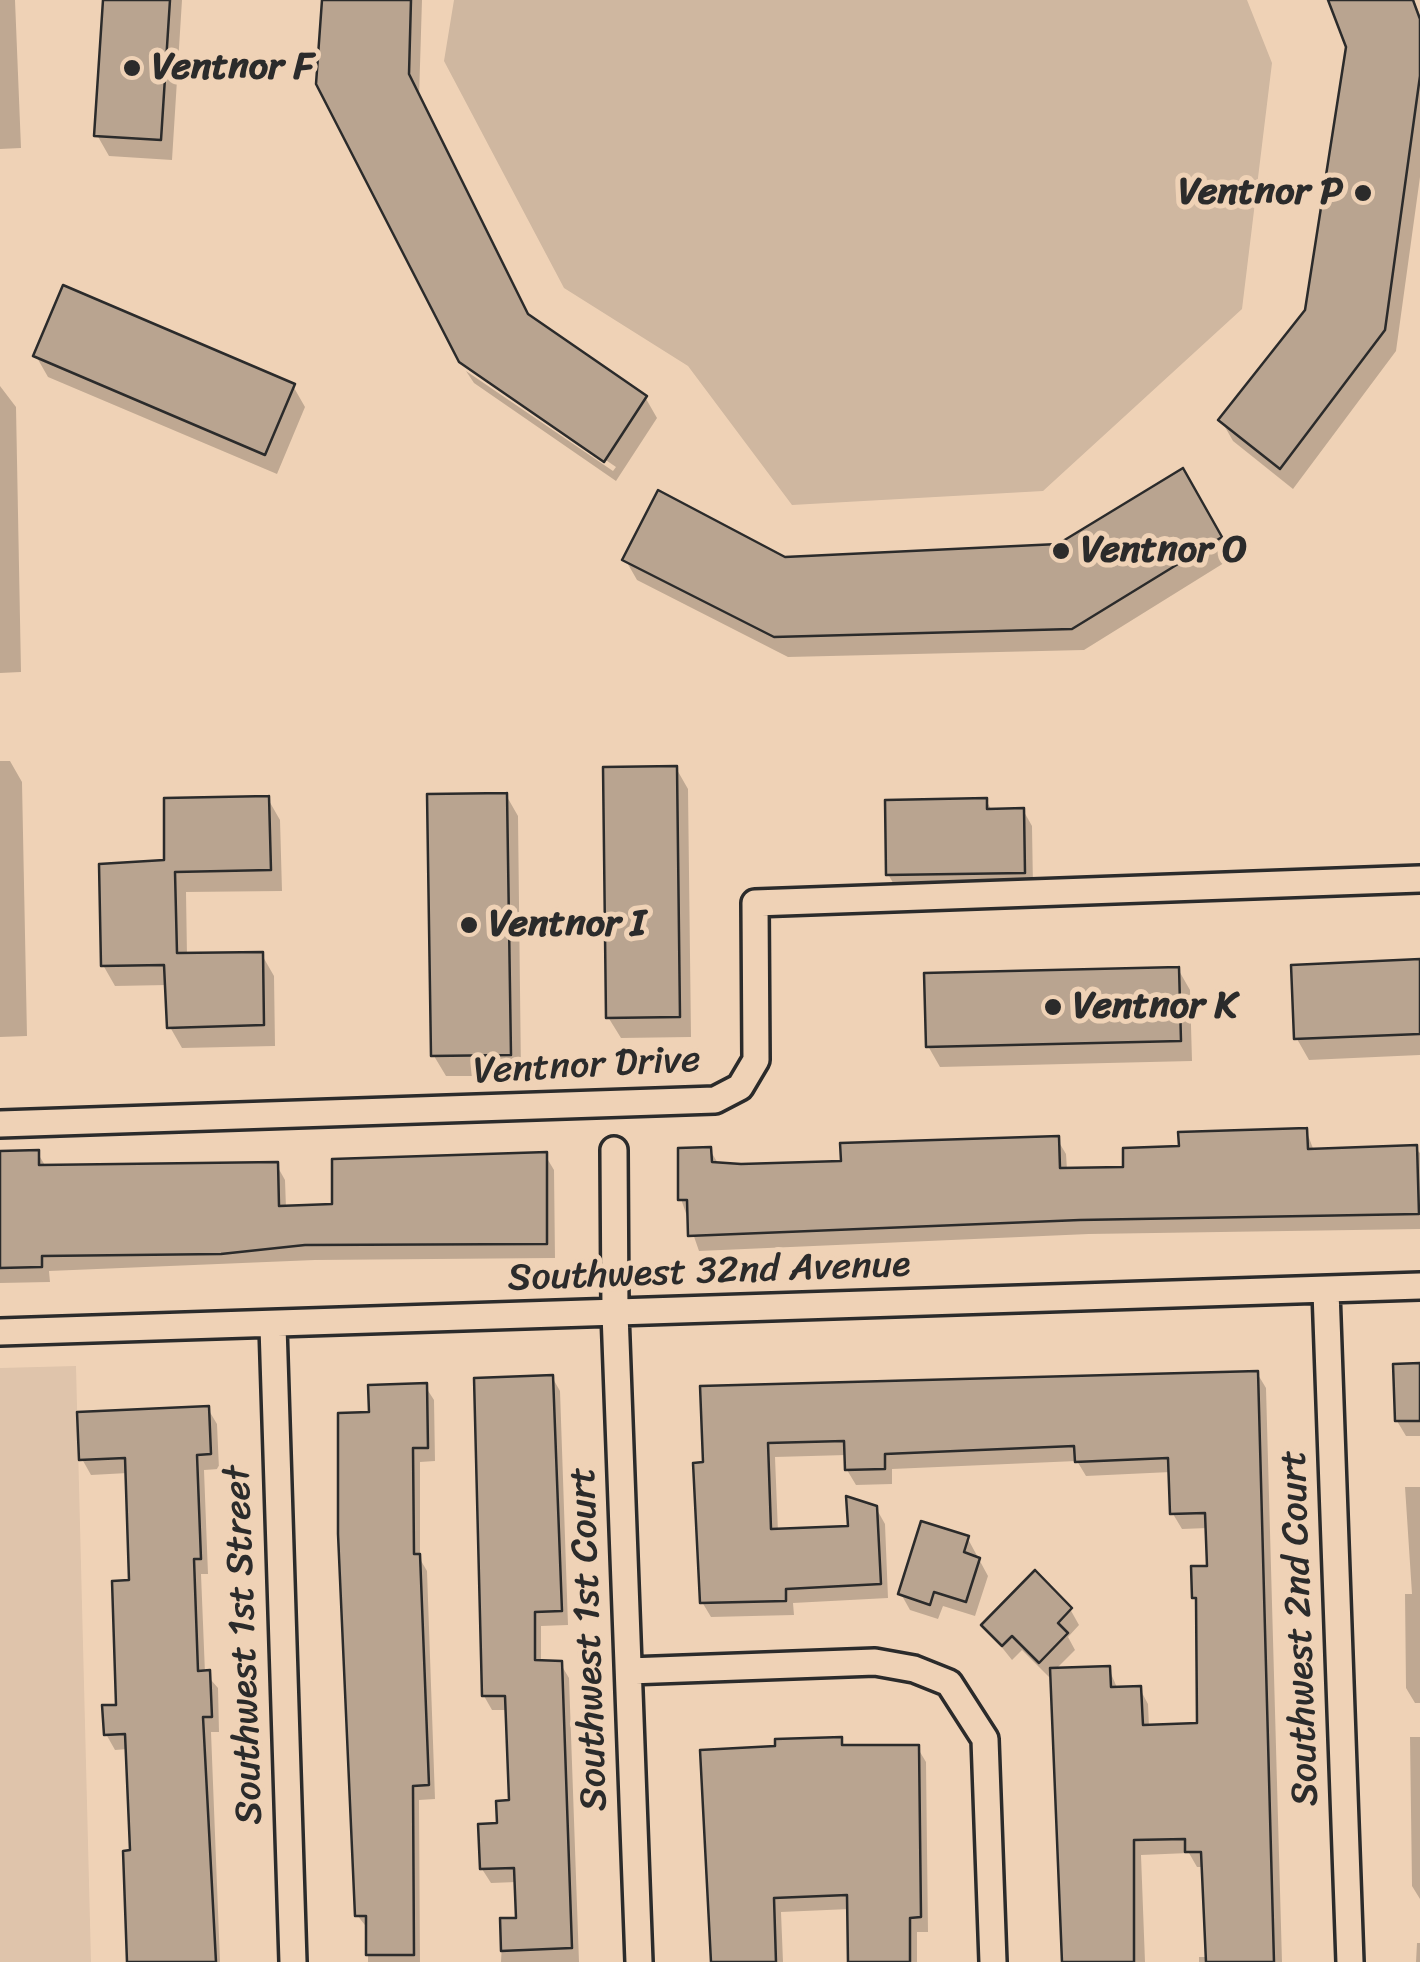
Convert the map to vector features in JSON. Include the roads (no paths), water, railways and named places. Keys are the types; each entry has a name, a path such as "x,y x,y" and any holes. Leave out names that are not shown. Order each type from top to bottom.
{"street":[{"name":"Ventnor Drive","path":"0,1124 715,1100 740,1087 756,1060 755,903 1420,878"},
{"name":"Southwest 1st Court","path":"614,1150 615,1312 638,1962"},
{"name":"Southwest 32nd Avenue","path":"0,1332 1420,1286"},
{"name":"Southwest 2nd Court","path":"1326,1292 1350,1962"},
{"name":"Southwest 1st Street","path":"272,1326 293,1962"},
{"path":"629,1671 875,1662 914,1668 949,1683 984,1740 993,1962"}],"place":[{"name":"Ventnor F","path":"132,68"},
{"name":"Ventnor P","path":"1363,193"},
{"name":"Ventnor O","path":"1061,551"},
{"name":"Ventnor I","path":"469,925"},
{"name":"Ventnor K","path":"1053,1007"}]}
